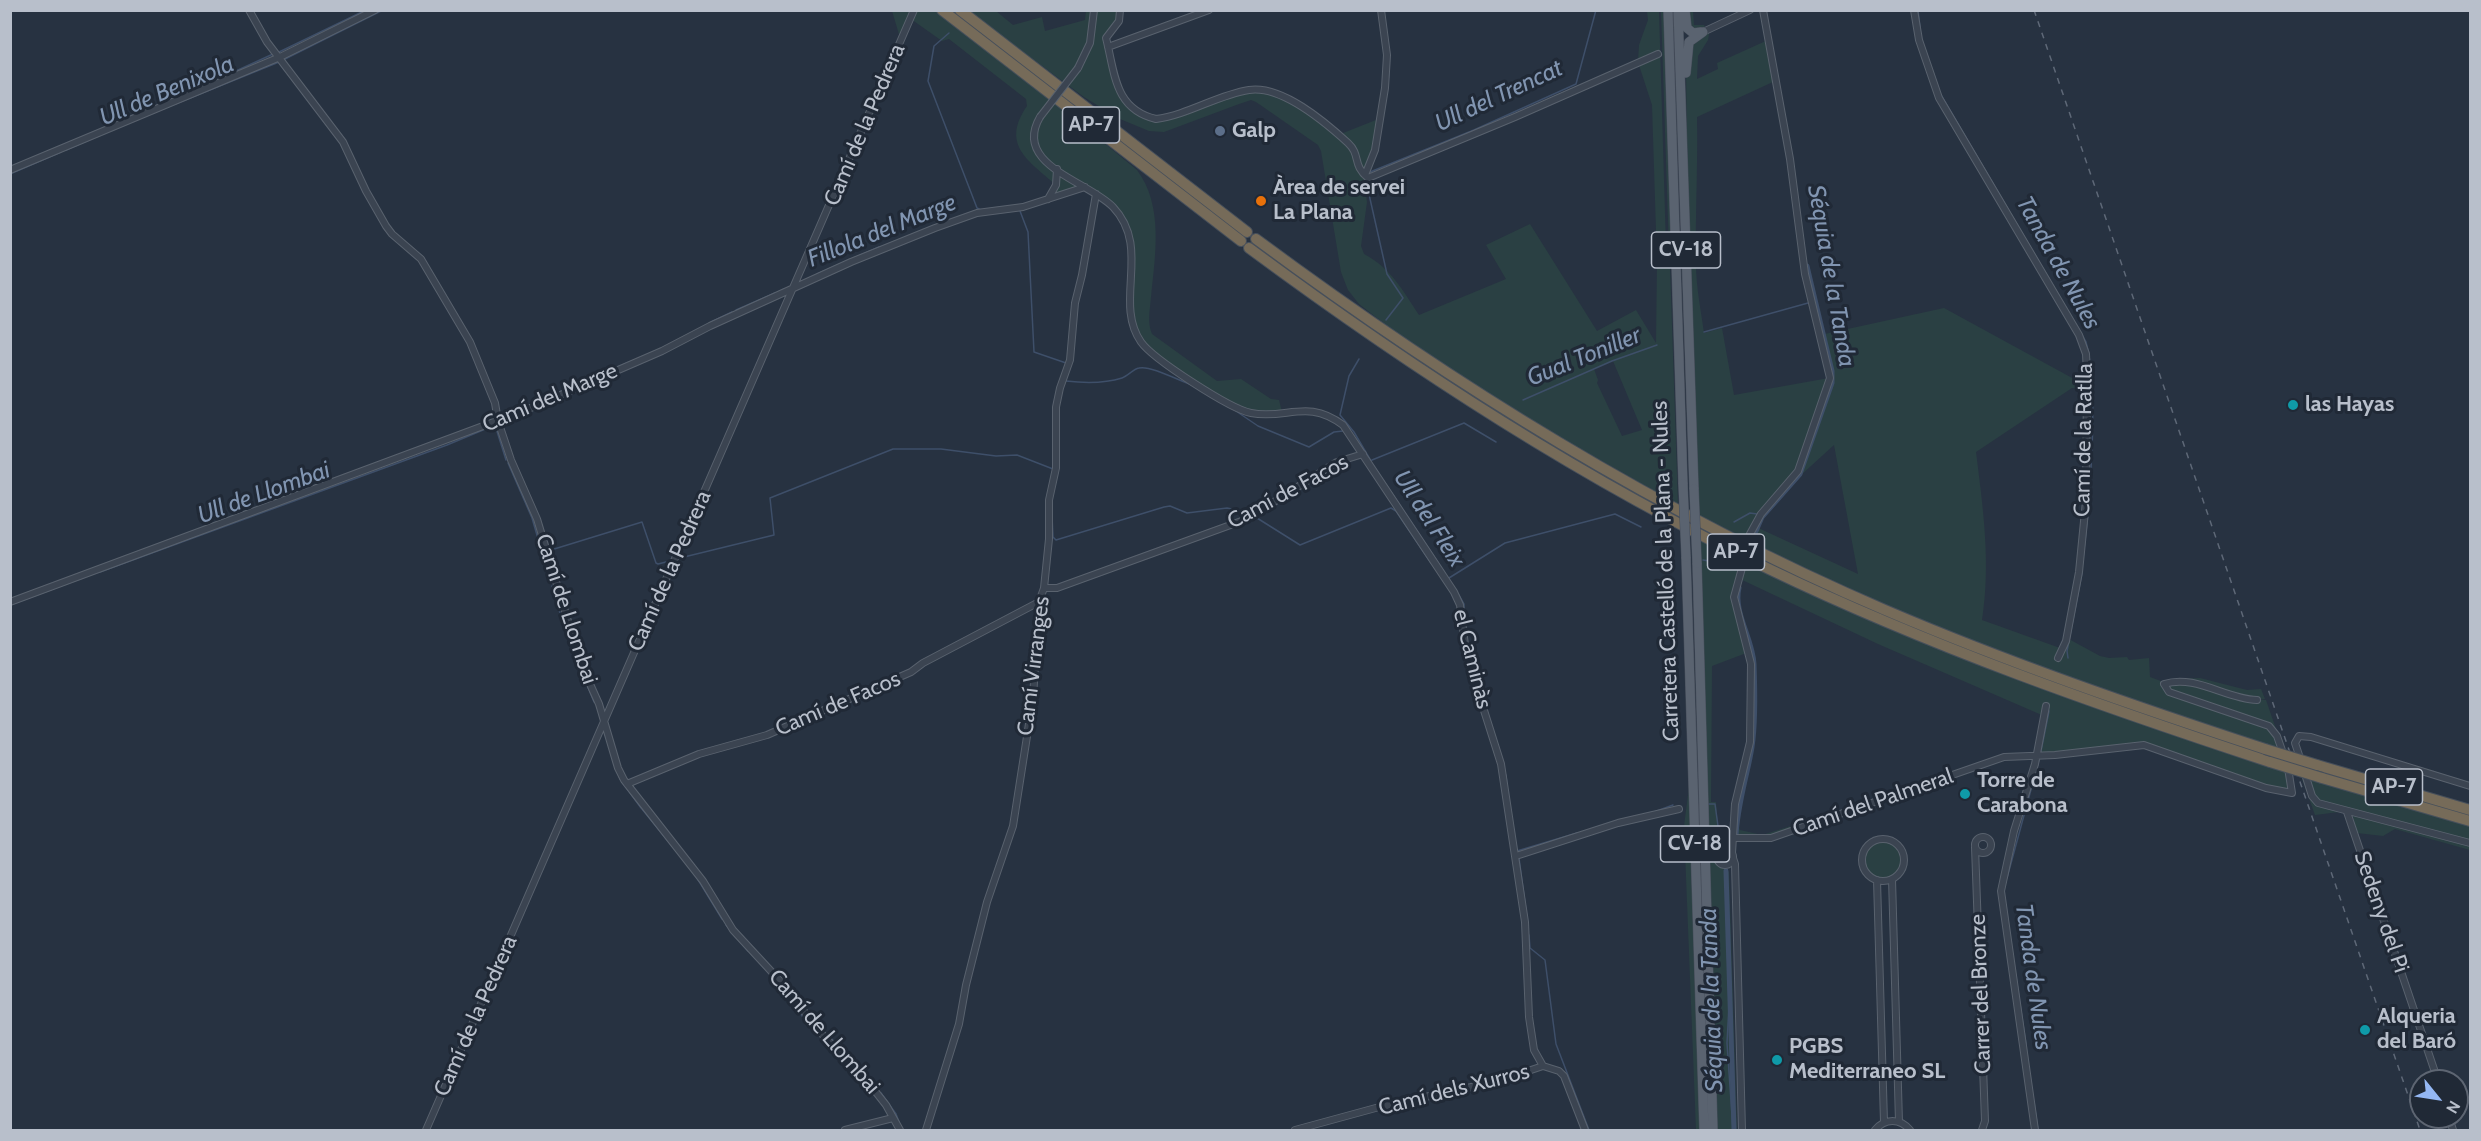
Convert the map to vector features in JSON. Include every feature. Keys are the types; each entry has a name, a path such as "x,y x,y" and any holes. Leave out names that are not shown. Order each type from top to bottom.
{"highway":[{"name":"AP-7","path":"942,10 1248,240 1352,310 1467,387 1555,442 1716,530 1884,609 2160,714 2265,749 2470,810"},
{"name":"AP-7","path":"960,10 1345,318 1462,397 1549,451 1701,535 1770,570 1937,643 2157,725 2322,778 2470,821"}],"main road":[{"name":"Carretera Castelló de la Plana - Nules","path":"1668,10 1704,1131"},
{"name":"Carretera Castelló de la Plana - Nules","path":"1678,10 1713,1131"},
{"path":"1685,10 1687,28 1690,31 1703,32"},
{"name":"CV-18","path":"1684,200 1686,52 1689,42 1703,32"}],"street":[{"name":"Camí de Llombai","path":"249,10 277,55 343,142 366,191 386,226 421,259 470,342 495,403 510,460 537,519 581,664 604,721 618,768 627,784 703,881 733,930 782,983 820,1032 871,1086 894,1118 900,1131"},
{"path":"10,170 277,55 375,10"},
{"name":"Camí de la Pedrera","path":"426,1131 914,10"},
{"name":"el Caminàs","path":"1094,10 1090,43 1078,68 1034,127 1032,137 1034,146 1038,154 1057,170 1112,207 1127,230 1133,263 1132,319 1141,343 1183,375 1243,411 1270,414 1301,410 1319,412 1335,419 1351,435 1454,592 1460,605 1469,663 1501,764 1506,810 1516,856 1525,922 1529,1017 1534,1050 1543,1066"},
{"path":"1120,10 1119,21 1106,38 1121,97 1149,118 1166,118 1251,90 1280,94 1295,102 1351,146 1359,171 1368,177 1515,117 1658,54"},
{"path":"1108,47 1209,10"},
{"path":"1365,175 1375,150 1385,88 1388,55 1381,10"},
{"path":"1703,32 1750,10"},
{"path":"1750,534 1761,514 1798,471 1830,378 1805,274 1790,159 1762,10"},
{"name":"Camí de la Ratlla","path":"1914,10 1918,40 1939,98 2079,335 2086,354 2088,455 2082,540 2066,642 2058,658"},
{"path":"1048,199 1056,184 1057,170"},
{"name":"Camí del Marge","path":"10,602 498,421 662,351 710,326 851,262 935,228 977,213 1007,210 1085,187"},
{"name":"Camí Virranges","path":"926,1131 959,1024 966,985 987,902 1013,826 1033,698 1039,602 1044,588 1049,538 1049,500 1056,468 1056,406 1070,360 1075,303 1096,195"},
{"name":"Camí de Facos","path":"1044,588 1057,588 1247,519 1337,462 1363,454"},
{"path":"1742,568 1734,597 1751,664 1750,742 1733,822 1735,838 1732,856 1735,878 1742,1131"},
{"name":"Camí de Facos","path":"627,784 699,754 767,735 911,672 1039,602"},
{"name":"Camí del Palmeral","path":"1735,838 1771,838 2004,757 2065,754 2144,745 2255,784 2292,794 2290,775 2273,730 2246,717 2169,692 2164,684 2172,681 2193,683 2241,700 2258,700"},
{"path":"2035,1131 2001,891 2014,831 2037,755 2046,706"},
{"path":"2470,786 2311,737 2299,736 2295,743 2312,796 2318,804 2470,843"},
{"path":"1516,856 1618,823 1679,809"},
{"name":"Sedeny del Pi","path":"2347,812 2434,1069"},
{"path":"1988,837 1992,847 1984,853 1978,852 1975,847 1978,838 1988,837"},
{"path":"1727,864 1721,863 1718,859 1720,852 1735,838"},
{"path":"1883,839 1896,844 1903,856 1902,869 1892,879 1877,880 1871,877 1864,867 1863,854 1871,844 1883,839"},
{"name":"Carrer del Bronze","path":"1975,847 1985,1120 1982,1130"},
{"path":"1724,849 1732,856"},
{"name":"Carrer del Bronze","path":"1977,867 1984,853"},
{"path":"1727,864 1732,856"},
{"path":"1727,864 1735,878"},
{"path":"1892,879 1899,1122"},
{"path":"1877,880 1884,1122"},
{"path":"1543,1066 1559,1071 1564,1076 1585,1131"},
{"name":"Camí dels Xurros","path":"1294,1131 1383,1106 1495,1082 1543,1066"},
{"path":"845,1131 894,1118"},
{"name":"Carrer del Bronze","path":"1985,1120 1989,1130"},
{"path":"1875,1131 1884,1122 1899,1122 1910,1131"},
{"path":"1982,1130 1989,1130"}],"green space":[{"path":"892,11 936,11 1002,59 1137,170 1146,184 1151,199 1156,232 1149,316 1152,334 1217,381 1241,379 1271,399 1279,400 1282,412 1270,414 1243,410 1183,375 1141,343 1132,319 1134,263 1120,215 1085,187 1049,199 1056,185 1028,160 1017,142 1016,131 1027,106 1026,99 949,39 942,41 911,19 901,41"},
{"path":"968,11 996,11 1013,25 1042,17 1045,31 1085,20 1086,11 1120,11 1120,15 1106,38 1120,97 1156,120 1251,90 1287,97 1338,135 1381,118 1364,181 1367,202 1361,246 1364,254 1382,266 1396,281 1419,315 1506,279 1486,245 1530,224 1597,331 1636,310 1656,343 1657,262 1652,105 1638,62 1639,45 1648,20 1647,11 1659,11 1666,248 1670,266 1678,504 1474,385 1359,304 1348,290 1341,272 1321,151 1318,145 1256,102 1251,100 1164,132 1149,131 1120,119 1084,97","holes":["1613,361 1642,430 1622,436 1597,383 1594,369"]},
{"path":"1661,11 1666,11 1672,266 1669,251"},
{"path":"1686,11 1693,11 1694,25 1704,25 1707,30 1710,29 1708,40 1698,56 1697,79 1718,69 1717,63 1768,40 1775,81 1697,117 1696,273 1699,298 1704,333 1722,328 1734,395 1829,378 1820,335 1944,308 2085,385 2087,389 2072,388 1976,452 1986,557 1982,620 2060,648 2067,638 2100,656 2127,657 2129,660 2149,658 2150,677 2166,683 2179,679 2200,678 2247,690 2261,689 2265,699 2257,699 2266,700 2284,752 2077,681 1921,622 1698,518 1688,224 1686,67 1693,32","holes":["1834,445 1858,574 1754,526 1795,477 1800,476"]},
{"path":"1681,527 1701,1130 1696,1130 1684,826 1689,787"},
{"path":"1699,536 1809,590 2289,771 2291,793 2266,787 2144,745 2037,755 2044,716 1878,644 1738,578 1733,596 1749,652 1712,666 1711,802 1716,802 1718,825 1733,832 1733,822 1740,830 1762,835 1881,798 1776,836 1730,841 1716,854 1718,863 1729,872 1737,1130 1716,1130"},
{"path":"2301,776 2470,825 2470,850 2395,829 2383,836 2357,833 2353,816 2339,812 2315,815"},
{"path":"1883,841 1896,847 1902,860 1896,873 1883,879 1870,873 1864,860 1870,847"}],"waterway":[{"path":"277,53 366,10"},
{"name":"Ull de Benixola","path":"285,59 383,10"},
{"name":"Ull del Trencat","path":"1370,172 1474,130 1576,84 1596,10"},
{"name":"Tanda de Nules","path":"1918,10 1920,27"},
{"name":"Ull de Benixola","path":"949,33 934,46 928,81 977,208 981,210"},
{"path":"201,87 273,54"},
{"name":"Ull de Benixola","path":"153,113 279,62"},
{"path":"1388,82 1389,72"},
{"name":"Tanda de Nules","path":"1941,95 2086,342 2093,398 2089,500"},
{"name":"Ull de Benixola","path":"66,150 112,130"},
{"name":"Ull de Benixola","path":"10,174 61,152"},
{"path":"1369,173 1377,152"},
{"path":"1366,181 1387,274 1403,298 1386,320"},
{"name":"Ull de Benixola","path":"1020,211 1028,232 1034,352 1066,363"},
{"name":"Fillola del Marge","path":"817,274 879,247"},
{"name":"Séquia de la Tanda","path":"1756,531 1762,517 1800,474 1832,383 1832,371 1807,266"},
{"name":"Fillola del Marge","path":"778,292 784,289"},
{"name":"Fillola del Marge","path":"736,310 775,293"},
{"name":"Gual Toniller","path":"1704,332 1808,303"},
{"name":"Fillola del Marge","path":"711,322 732,312"},
{"name":"Gual Toniller","path":"1523,400 1612,361 1657,345"},
{"path":"1359,359 1349,376 1340,415 1354,432 1371,461"},
{"name":"Fillola del Marge","path":"586,380 632,361"},
{"name":"Ull de Benixola","path":"1066,381 1109,381 1144,368 1192,385"},
{"name":"Fillola del Marge","path":"549,397 583,381"},
{"name":"Ull de Benixola","path":"1230,407 1258,426 1309,447 1334,432 1343,431"},
{"name":"Fillola del Marge","path":"502,415 511,412"},
{"name":"Gual Toniller","path":"1372,460 1464,423 1496,442"},
{"name":"Ull de Llombai","path":"100,572 447,445 495,425 506,460"},
{"path":"680,558 774,535 770,498 893,449 941,449 996,456 1017,455 1053,469"},
{"name":"Ull de Llombai","path":"508,463 532,518 550,580"},
{"name":"Ull del Fleix","path":"1373,465 1445,573"},
{"path":"1052,516 1053,537 1056,540 1170,506 1187,513 1227,508 1251,513"},
{"path":"1257,518 1300,545 1391,508 1396,511 1431,563"},
{"path":"1734,522 1750,513 1757,514"},
{"path":"1449,578 1505,543 1615,514 1641,527"},
{"name":"Tanda de Nules","path":"2082,568 2088,514"},
{"path":"551,550 642,522 656,563 670,561"},
{"path":"1703,560 1716,559"},
{"name":"Tanda de Nules","path":"2068,658 2067,651 2082,573"},
{"name":"Ull de Llombai","path":"10,605 85,577"},
{"name":"Ull de Llombai","path":"552,586 566,633"},
{"name":"Séquia de la Tanda","path":"1736,837 1740,803 1752,747 1755,705 1753,655 1741,616 1739,588"},
{"name":"Ull del Fleix","path":"1459,595 1464,604 1464,616"},
{"name":"Ull de Llombai","path":"567,636 594,702"},
{"name":"Tanda de Nules","path":"2041,751 2049,711"},
{"name":"Ull de Llombai","path":"605,734 620,779 641,808"},
{"name":"Tanda de Nules","path":"2007,878 2039,760"},
{"name":"Ull del Fleix","path":"1506,775 1507,785"},
{"path":"1709,804 1715,804 1718,826 1730,832"},
{"path":"1654,812 1673,805"},
{"name":"Ull de Llombai","path":"642,809 672,846"},
{"path":"1517,851 1577,833"},
{"name":"Ull del Fleix","path":"1519,858 1528,925"},
{"name":"Séquia de la Tanda","path":"1725,868 1729,1006 1727,1043 1733,1130"},
{"name":"Séquia de la Tanda","path":"1726,871 1734,1129"},
{"name":"Ull de Llombai","path":"697,878 722,919"},
{"name":"Ull de Llombai","path":"726,925 748,951"},
{"name":"Ull del Fleix","path":"1529,935 1530,948 1545,960 1556,1044 1589,1130"},
{"name":"Ull de Llombai","path":"772,976 815,1033"},
{"name":"Tanda de Nules","path":"2016,977 2026,1044"},
{"name":"Ull de Llombai","path":"830,1037 872,1083"},
{"name":"Ull de Llombai","path":"881,1093 899,1122"},
{"name":"Tanda de Nules","path":"2034,1102 2038,1130"}],"railway":[{"path":"2034,10 2420,1130"}],"place":[{"name":"Galp","path":"1220,131"},
{"name":"Àrea de servei La Plana","path":"1261,201"},
{"name":"las Hayas","path":"2293,405"},
{"name":"Torre de Carabona","path":"1965,794"},
{"name":"Alqueria del Baró","path":"2365,1030"},
{"name":"PGBS Mediterraneo SL","path":"1777,1060"}]}
